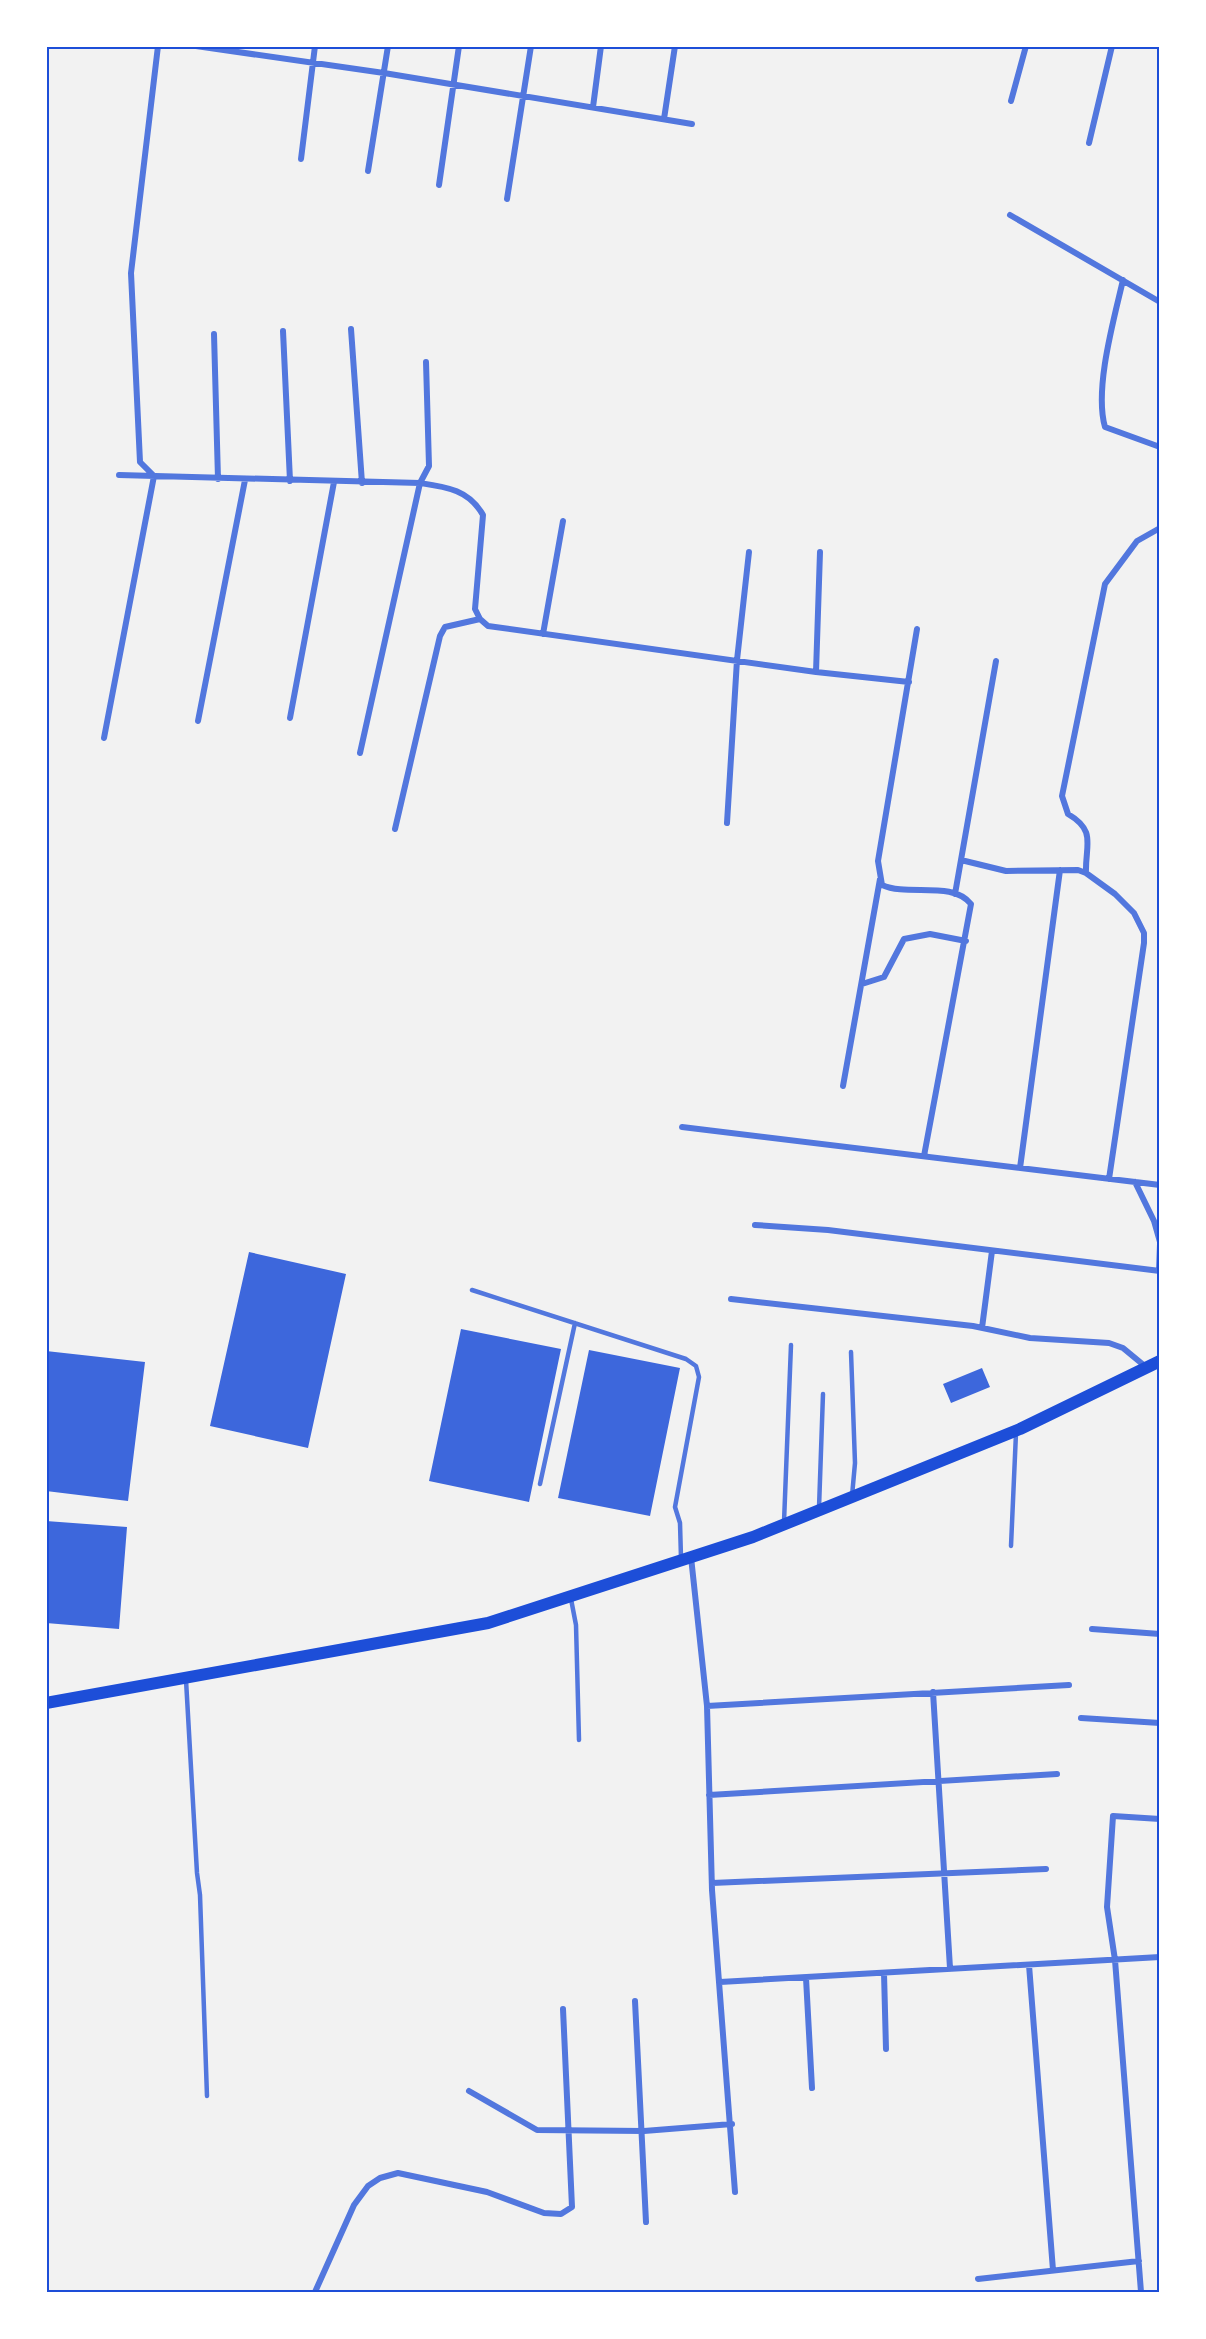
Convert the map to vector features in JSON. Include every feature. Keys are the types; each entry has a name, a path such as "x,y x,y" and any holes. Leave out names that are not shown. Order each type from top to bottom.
{"main road":[{"path":"46,1703 488,1623 686,1559 819,1510 1016,1431 1160,1361"}],"street":[{"path":"154,476 140,462 131,273 158,46"},
{"path":"196,46 384,73 692,124"},
{"path":"301,159 315,46"},
{"path":"368,171 388,46"},
{"path":"439,185 459,46"},
{"path":"507,199 531,46"},
{"path":"593,107 601,46"},
{"path":"664,119 675,46"},
{"path":"1011,101 1026,46"},
{"path":"1089,143 1112,46"},
{"path":"1010,215 1160,302"},
{"path":"1124,280 1112,331 1101,413 1105,427 1160,447"},
{"path":"351,329 362,483"},
{"path":"283,331 290,481"},
{"path":"214,334 218,479"},
{"path":"360,753 420,483 429,466 426,362"},
{"path":"119,475 420,483 465,493 477,504 483,515 475,609 480,619 488,626 816,672 909,682"},
{"path":"104,738 154,476"},
{"path":"198,721 245,480"},
{"path":"290,718 334,482"},
{"path":"543,634 563,521"},
{"path":"1086,873 1087,830 1068,814 1062,796 1105,584 1137,541 1160,528"},
{"path":"727,823 737,660 748,552"},
{"path":"816,672 820,552"},
{"path":"395,829 440,636 445,627 480,619"},
{"path":"917,629 878,861 880,879 882,885 906,892 955,894 965,897 971,904 966,941 924,1156"},
{"path":"955,894 996,661"},
{"path":"961,860 1006,871 1060,870 1086,873 1115,894 1134,913 1144,933 1109,1179"},
{"path":"1020,1168 1060,870"},
{"path":"843,1086 880,879"},
{"path":"862,984 884,977 904,939 930,934 966,941"},
{"path":"682,1127 1160,1185"},
{"path":"755,1225 828,1230 1159,1271 1160,1243 1154,1221 1135,1182"},
{"path":"982,1328 992,1251"},
{"path":"731,1299 982,1328 1030,1338 1109,1343 1124,1348 1146,1367"},
{"path":"686,1559 707,1706 712,1883 732,2124 735,2192"},
{"path":"1092,1629 1160,1634"},
{"path":"707,1706 1069,1685"},
{"path":"933,1692 950,1968"},
{"path":"1081,1718 1160,1724"},
{"path":"710,1795 1058,1774"},
{"path":"1141,2292 1115,1960 1107,1907 1113,1816 1160,1819"},
{"path":"712,1883 1047,1869"},
{"path":"720,1982 1160,1957"},
{"path":"1029,1965 1053,2270"},
{"path":"884,1973 886,2049"},
{"path":"806,1978 812,2088"},
{"path":"635,2001 644,2131 646,2222"},
{"path":"315,2292 354,2205 368,2186 380,2178 398,2172 487,2192 544,2213 561,2214 572,2207 563,2009"},
{"path":"469,2091 537,2130 644,2131 732,2124"},
{"path":"978,2279 1138,2261"}],"lane":[{"path":"472,1290 686,1359 696,1366 699,1377 675,1507 686,1559"},
{"path":"540,1484 574,1323"},
{"path":"783,1524 791,1346"},
{"path":"851,1352 855,1463 852,1497"},
{"path":"819,1510 823,1394"},
{"path":"1011,1546 1016,1431"},
{"path":"570,1596 576,1625 579,1740"},
{"path":"186,1677 197,1873 201,1895 207,2096"}],"building":[{"path":"249,1252 346,1274 308,1448 210,1426"},
{"path":"461,1329 561,1349 529,1502 429,1481"},
{"path":"589,1350 680,1368 650,1516 558,1498"},
{"path":"46,1351 145,1362 128,1501 46,1491"},
{"path":"982,1368 990,1387 951,1403 943,1384"},
{"path":"46,1521 127,1527 119,1629 46,1623"}]}
